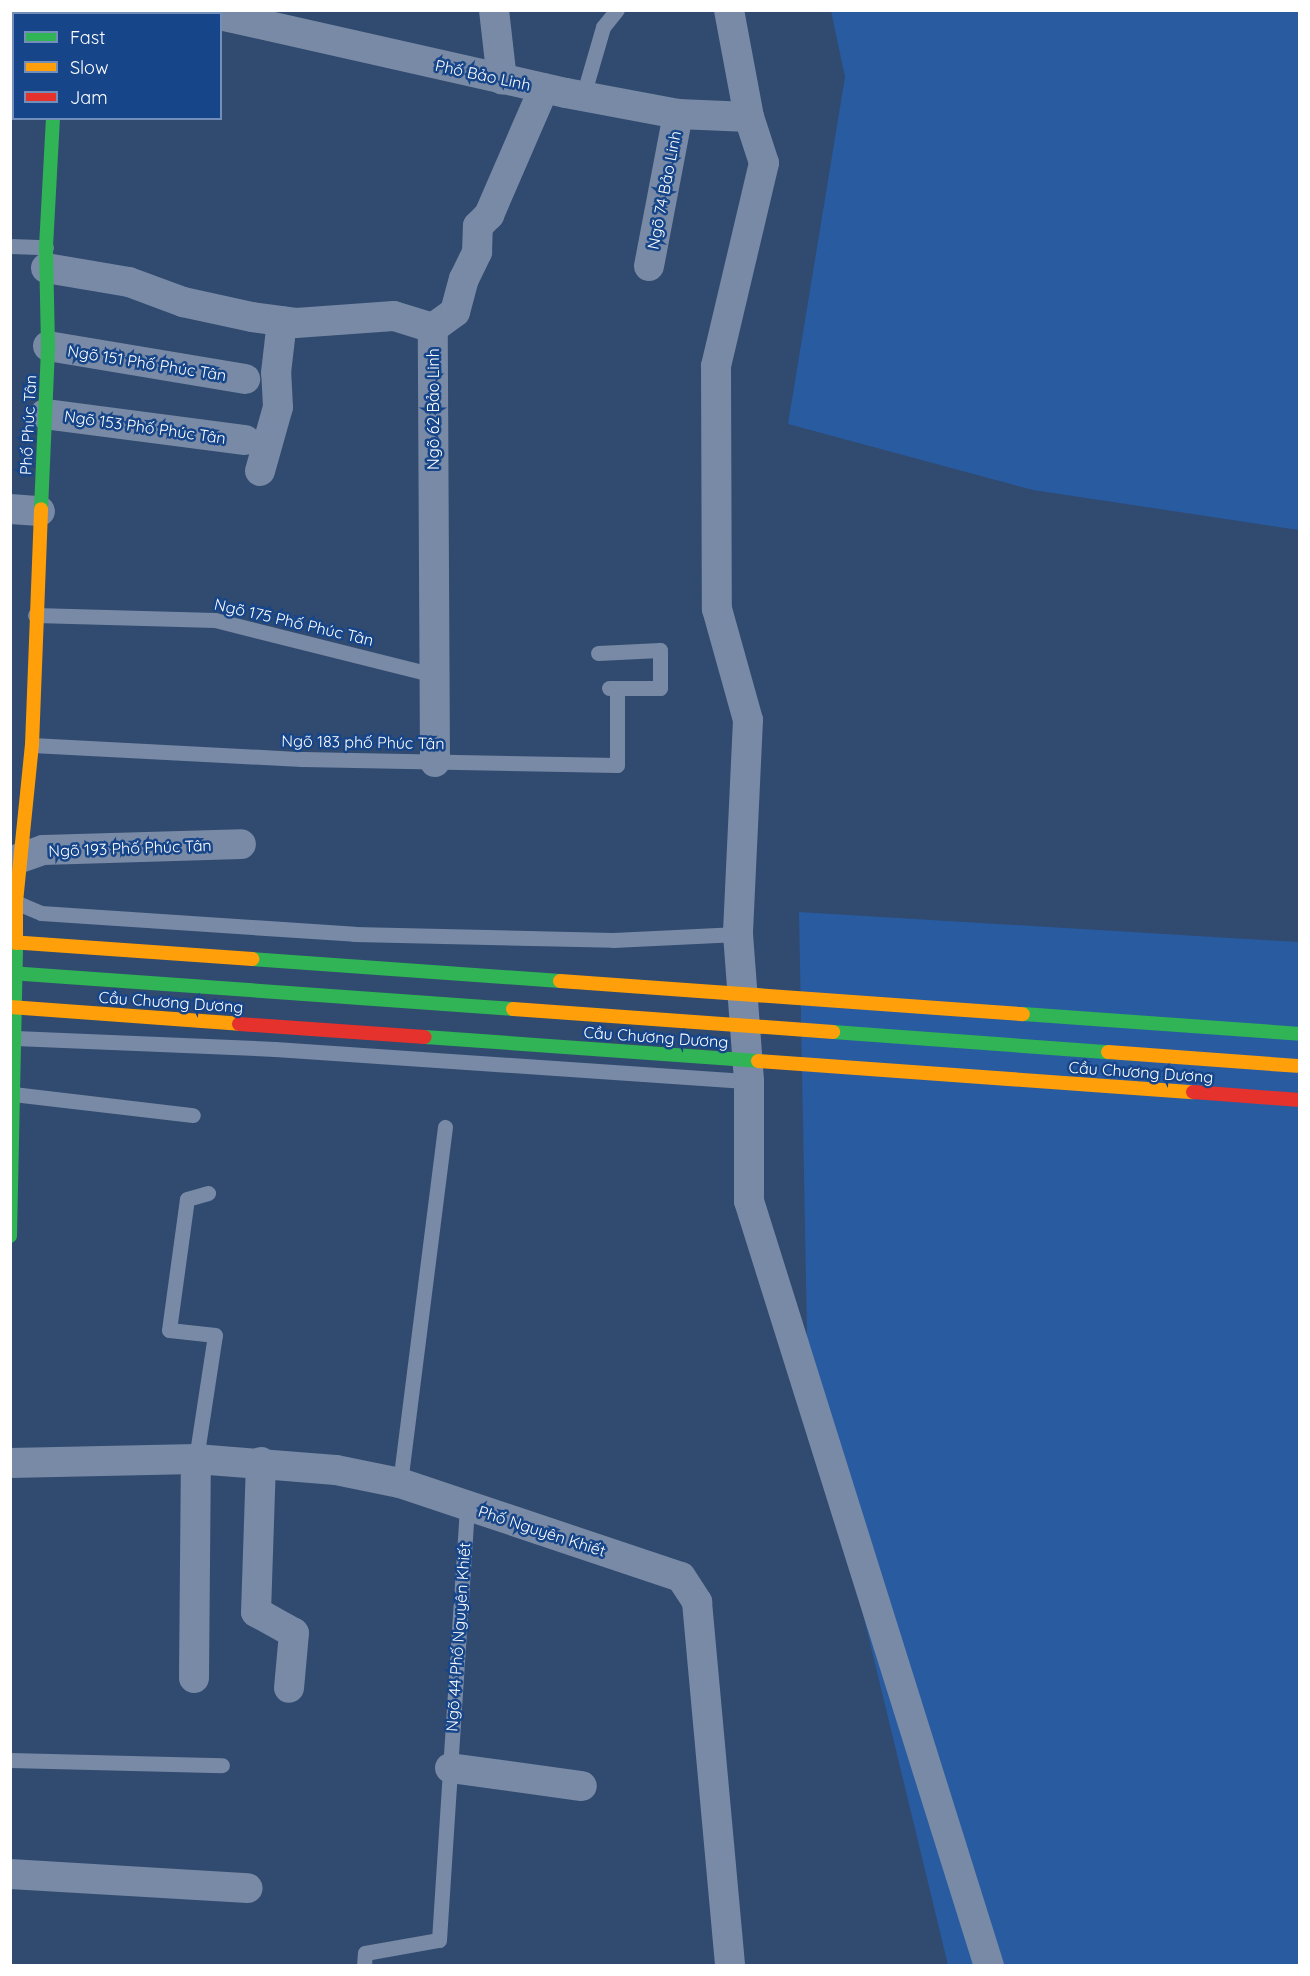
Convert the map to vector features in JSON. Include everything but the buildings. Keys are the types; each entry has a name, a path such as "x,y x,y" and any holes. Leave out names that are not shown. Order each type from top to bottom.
{"main road":[{"name":"Phố Phúc Tân","path":"10,1236 14,1038 13,902 32,745 35,615 48,346 46,258 53,120"},
{"path":"10,942 1299,1034"},
{"name":"Cầu Chương Dương","path":"10,974 1299,1065"},
{"name":"Cầu Chương Dương","path":"10,1007 1299,1100"}],"street":[{"path":"494,10 502,80"},
{"path":"729,10 749,117 764,163 716,366 717,609 748,720 738,934 749,1081 749,1201 989,1965"},
{"name":"Phố Bảo Linh","path":"222,15 502,80 583,96 678,114 749,117"},
{"name":"Ngõ 62 Bảo Linh","path":"435,762 433,328 455,312 464,279 477,252 478,226 489,215 544,88"},
{"name":"Ngõ 74 Bảo Linh","path":"649,266 678,114"},
{"path":"46,258 129,282 183,302 282,321 394,316 433,328"},
{"path":"260,471 278,407 276,373 282,321"},
{"name":"Ngõ 151 Phố Phúc Tân","path":"48,346 245,379"},
{"name":"Ngõ 153 Phố Phúc Tân","path":"45,414 245,440"},
{"path":"10,509 40,511"},
{"name":"Ngõ 193 Phố Phúc Tân","path":"20,858 43,850 242,844"},
{"path":"194,1678 196,1459"},
{"name":"Phố Nguyên Khiết","path":"10,1463 196,1459 261,1462 400,1483 681,1577 697,1602 730,1965"},
{"path":"261,1462 256,1612 294,1633 289,1688"},
{"path":"450,1768 582,1786"},
{"path":"10,1874 248,1888"}],"lane":[{"path":"583,96 603,27 617,10"},
{"path":"10,246 46,258"},
{"name":"Ngõ 175 Phố Phúc Tân","path":"35,615 215,620 434,675"},
{"name":"Ngõ 183 phố Phúc Tân","path":"32,745 435,762 616,765 613,688 660,688 660,650 598,653"},
{"path":"13,902 41,913 354,934 613,940 738,934"},
{"path":"14,1038 275,1049 749,1081"},
{"path":"13,1094 193,1116"},
{"path":"400,1483 445,1127"},
{"path":"196,1459 215,1335 169,1330 187,1199 208,1193"},
{"name":"Ngõ 44 Phố Nguyên Khiết","path":"364,1965 365,1953 440,1940 467,1506"},
{"path":"10,1760 222,1765"}],"shaded area":[{"path":"831,11 1299,11 1299,530 1033,490 788,424 845,77"},
{"path":"799,912 1299,942 1299,1965 948,1965 808,1387"}],"traffic: fast":[{"path":"41,509 48,346 46,247 53,120"},
{"path":"10,1236 16,943"},
{"path":"252,959 560,981"},
{"path":"10,973 513,1009"},
{"path":"1023,1014 1300,1034"},
{"path":"833,1032 1108,1052"},
{"path":"425,1037 758,1061"}],"traffic: slow":[{"path":"16,943 16,902 32,745 41,509"},
{"path":"10,942 252,959"},
{"path":"560,981 1023,1014"},
{"path":"10,1007 239,1024"},
{"path":"513,1009 833,1032"},
{"path":"1108,1052 1300,1066"},
{"path":"758,1061 1193,1092"}],"traffic: jam":[{"path":"239,1024 425,1037"},
{"path":"1193,1092 1300,1100"}]}
